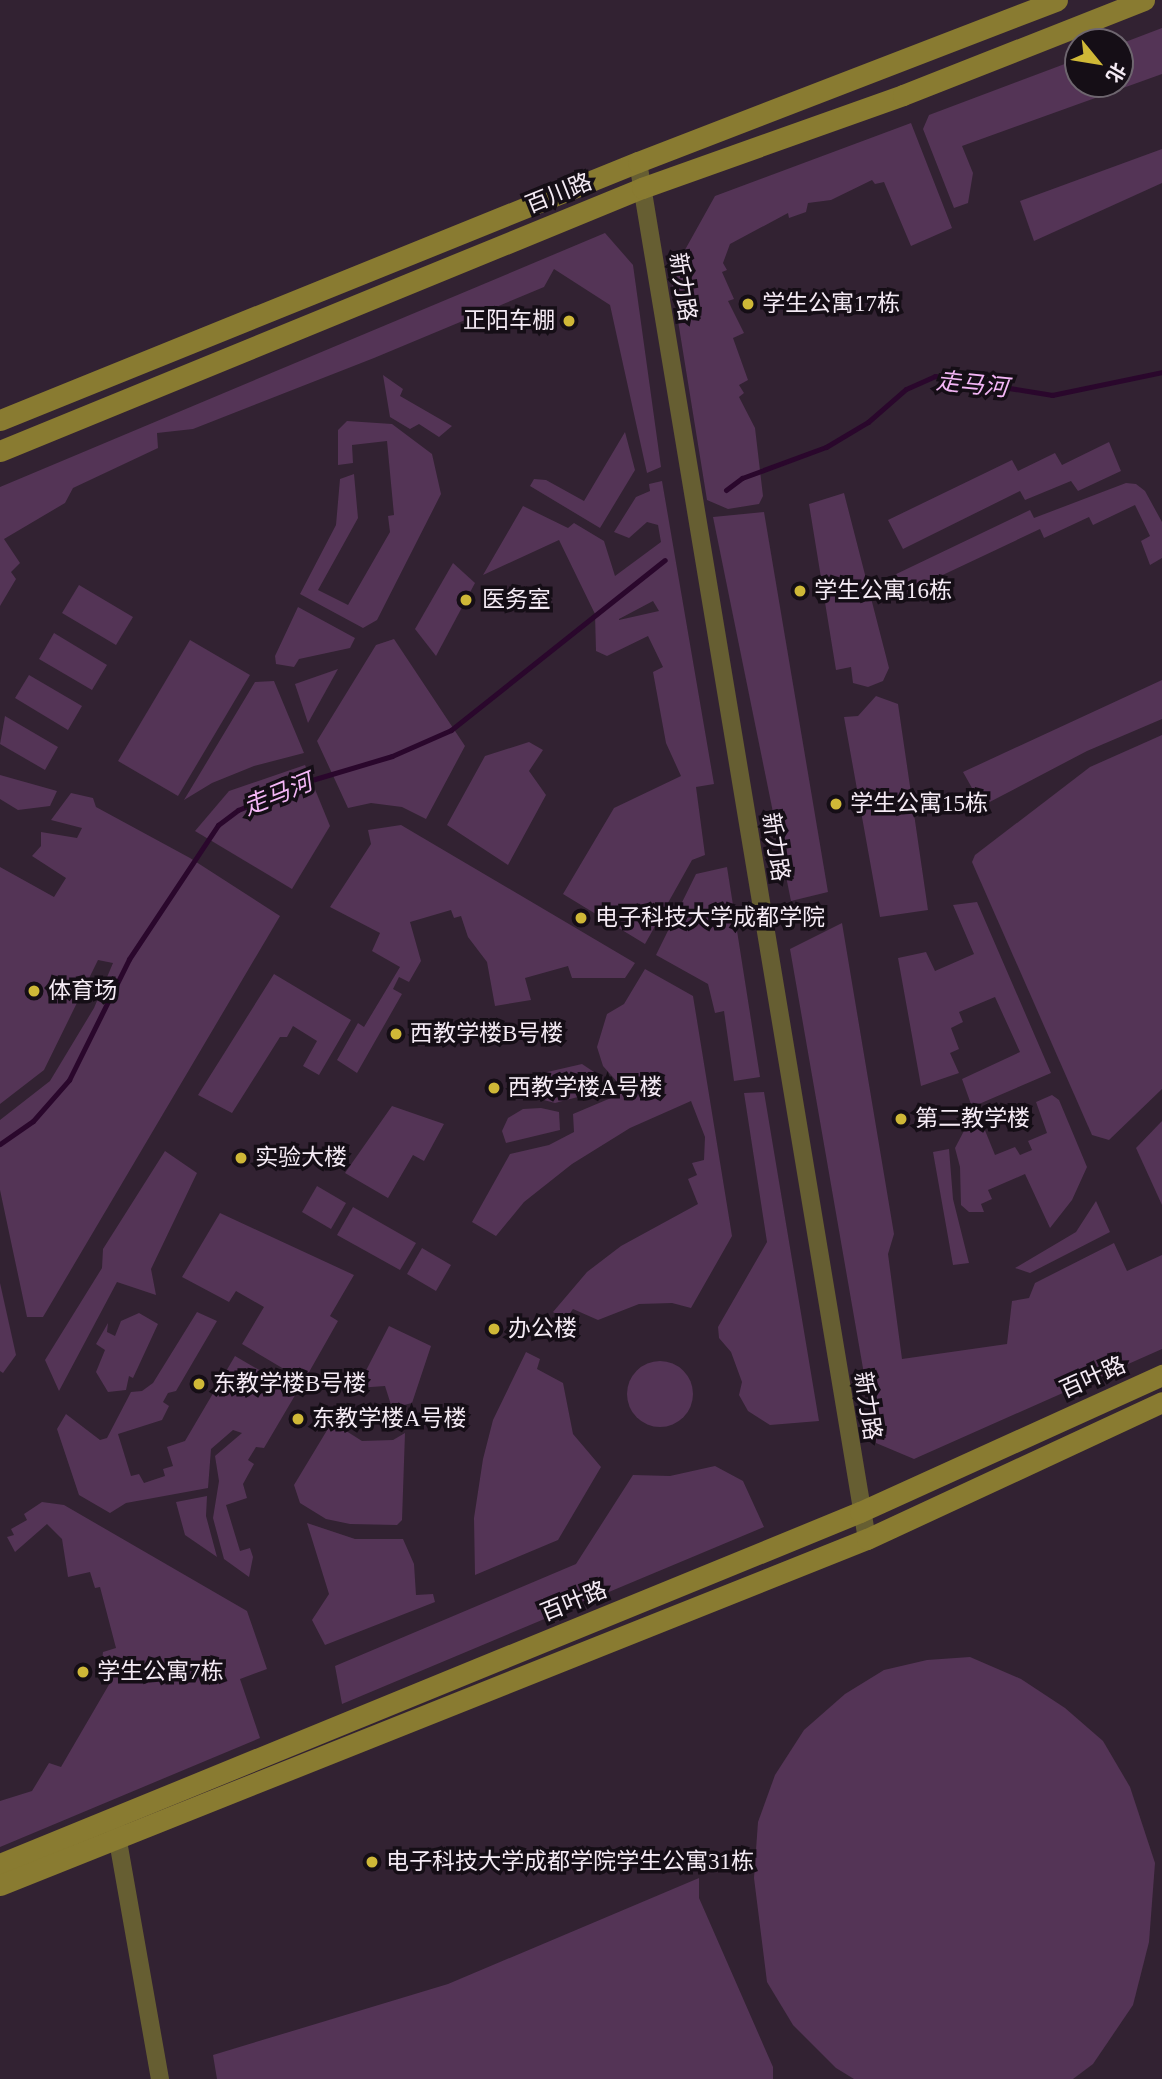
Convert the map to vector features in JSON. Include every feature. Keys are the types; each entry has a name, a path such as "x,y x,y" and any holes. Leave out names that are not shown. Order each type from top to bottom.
{"street":[{"name":"百川路","path":"0,420 638,162 1057,0"},
{"name":"百川路","path":"0,451 642,188 903,95 1144,0"},
{"name":"新力路","path":"638,162 860,1512 867,1539"},
{"name":"百叶路","path":"0,1885 116,1827 860,1512 1162,1375"},
{"name":"百叶路","path":"0,1864 116,1827 867,1539 1162,1402"},
{"path":"116,1827 160,2079"}],"shaded area":[{"path":"1162,28 1162,74 1134,84 1134,39"},
{"path":"1064,64 1064,98 1095,98 962,146 973,173 968,203 954,208 923,129 929,115"},
{"path":"911,123 952,228 911,246 884,182 875,184 872,180 831,200 808,203 806,212 789,218 788,213 730,244 723,263 727,270 722,272 734,299 728,301 744,333 733,338 748,380 739,385 744,393 739,397 755,428 763,496 759,504 728,509 707,500 668,259 681,257 715,196"},
{"path":"1162,149 1162,183 1034,241 1020,201"},
{"path":"605,233 633,265 661,467 647,473 610,305 554,269 544,287 374,358 193,429 157,433 158,448 73,488 65,503 4,539 20,563 11,572 16,579 0,606 0,487"},
{"path":"383,375 403,389 400,396 452,426 439,437 419,424 410,429 390,417"},
{"path":"347,421 392,424 432,454 441,494 377,620 363,628 300,594 336,525 340,479 354,474 358,518 318,590 348,605 390,532 388,516 394,515 387,441 352,445 353,463 338,465 338,430"},
{"path":"625,432 635,470 600,528 530,486 534,479 546,480 584,501"},
{"path":"1109,442 1121,471 1078,491 1071,481 1025,500 1020,491 903,549 888,520 1012,460 1018,471 1055,453 1062,465"},
{"path":"662,481 714,784 696,787 705,855 692,860 645,944 563,894 614,808 681,776 666,743 653,672 663,667 648,636 607,656 596,651 595,614 559,540 483,575 523,506 568,528 574,523 604,541 615,576 661,542 658,525 647,522 629,538 614,532 636,497 650,491 649,484","holes":["653,601 659,611 619,620"]},
{"path":"1126,483 1136,484 1145,491 1162,522 1162,558 1150,565 1141,541 1150,536 1135,505 1093,525 1089,517 1044,538 1040,529 896,597 890,577 1030,510 1034,518"},
{"path":"844,493 889,668 883,681 868,687 853,683 851,667 836,670 809,504"},
{"path":"764,512 828,892 791,901 713,517"},
{"path":"453,563 475,583 436,656 415,629"},
{"path":"79,585 133,617 116,645 62,613"},
{"path":"298,607 355,638 350,648 299,659 294,667 276,664 275,656"},
{"path":"54,633 107,665 92,690 39,659"},
{"path":"394,639 465,746 426,819 402,807 371,803 348,808 317,741 376,645"},
{"path":"190,640 250,675 178,796 118,761"},
{"path":"338,669 308,723 295,684"},
{"path":"29,675 82,706 68,730 15,698"},
{"path":"1162,680 1162,719 1087,751 982,806 963,772"},
{"path":"274,681 304,753 254,766 212,783 184,800 255,682"},
{"path":"876,696 898,704 928,910 880,917 844,717 858,716"},
{"path":"5,716 58,747 45,770 0,744"},
{"path":"1162,735 1162,1089 1109,1140 1092,1135 972,862 975,855 1090,767"},
{"path":"529,742 543,750 529,771 546,795 508,865 447,825 485,756"},
{"path":"305,765 330,826 292,889 195,831 229,791"},
{"path":"0,775 57,791 50,806 18,810 0,799"},
{"path":"71,793 93,798 96,807 190,858 280,916 43,1317 27,1317 0,1190 0,1120 50,1081 94,1008 113,963 98,960 44,1070 0,1104 0,867 54,897 66,878 32,856 41,846 41,832 77,838 82,828 51,820"},
{"path":"401,825 635,963 625,978 572,978 568,966 525,978 531,1000 495,1006 487,962 468,937 461,916 454,918 451,910 410,922 421,961 409,982 399,977 393,989 402,994 357,1073 337,1060 358,1023 364,1027 400,967 372,951 380,933 330,907 371,844 368,830"},
{"path":"727,867 760,1077 734,1081 724,1011 715,1013 708,984 656,955 696,874"},
{"path":"977,902 1051,1073 972,1107 962,1079 1020,1052 995,997 959,1012 963,1022 951,1028 959,1049 950,1053 959,1073 921,1086 898,958 926,952 935,971 974,954 953,905"},
{"path":"842,923 894,1234 888,1254 902,1359 1007,1344 1012,1301 1029,1298 1035,1283 1114,1243 1127,1271 1162,1255 1162,1349 914,1459 876,1443 790,949"},
{"path":"645,969 693,996 732,1236 691,1308 672,1303 639,1304 598,1320 573,1309 565,1320 553,1312 587,1272 621,1246 698,1204 688,1179 697,1175 692,1163 704,1160 705,1137 691,1101 630,1128 572,1164 524,1202 496,1236 472,1222 510,1154 549,1145 574,1132 573,1114 618,1095 619,1084 603,1066 597,1047 607,1014 624,1004"},
{"path":"274,974 351,1020 319,1075 303,1066 317,1041 293,1026 287,1037 280,1037 232,1113 198,1095"},
{"path":"582,1064 600,1076 602,1085 597,1092 555,1103 540,1099 530,1076"},
{"path":"764,1092 819,1421 770,1425 748,1411 739,1395 742,1382 731,1352 719,1338 718,1327 767,1242 744,1093"},
{"path":"1052,1095 1059,1100 1087,1167 1072,1200 1050,1228 1025,1174 988,1190 992,1199 981,1204 984,1212 969,1212 961,1205 960,1167 955,1148 966,1127 982,1123 995,1155 1015,1147 1020,1155 1032,1150 1028,1141 1047,1133 1036,1102"},
{"path":"392,1106 444,1124 424,1161 413,1155 388,1198 345,1173"},
{"path":"541,1108 559,1112 560,1130 506,1143 502,1131 508,1118 523,1109"},
{"path":"1162,1121 1162,1205 1136,1148"},
{"path":"949,1149 953,1199 969,1263 953,1265 933,1152"},
{"path":"165,1151 197,1173 151,1269 156,1295 117,1282 59,1391 45,1360 102,1268 103,1249"},
{"path":"317,1186 346,1203 331,1229 302,1212"},
{"path":"1096,1201 1110,1232 1030,1273 1015,1268 1076,1232"},
{"path":"353,1207 416,1243 400,1270 337,1235"},
{"path":"220,1213 354,1275 330,1316 338,1321 304,1381 242,1344 264,1307 236,1291 229,1302 182,1277"},
{"path":"422,1248 451,1265 436,1291 407,1274"},
{"path":"0,1283 16,1355 3,1373 0,1371"},
{"path":"197,1312 217,1321 176,1391 168,1393 163,1402 169,1406 162,1420 118,1434 131,1476 139,1474 144,1483 165,1476 163,1469 173,1466 167,1447 185,1441 235,1356 297,1392 264,1448 256,1447 248,1460 254,1464 243,1484 247,1498 226,1505 240,1551 250,1548 253,1557 249,1577 224,1559 213,1518 219,1481 215,1456 242,1433 233,1430 211,1449 208,1488 126,1503 110,1513 79,1495 57,1429 66,1414 100,1440 107,1438 131,1392 142,1391 153,1383"},
{"path":"139,1313 158,1324 133,1378 129,1376 126,1390 108,1392 96,1372 105,1350 96,1344 108,1323 107,1332 115,1336 121,1321"},
{"path":"389,1326 431,1346 412,1403 392,1408 385,1386 357,1388"},
{"path":"526,1352 540,1359 537,1369 563,1383 573,1434 601,1467 558,1540 475,1575 474,1518 483,1459 493,1420"},
{"path":"660,1361 673,1364 683,1371 690,1381 693,1394 690,1407 683,1417 673,1424 660,1427 647,1424 637,1417 630,1407 627,1394 630,1381 637,1371 647,1364"},
{"path":"332,1422 362,1441 393,1440 405,1433 402,1520 397,1525 350,1524 326,1519 300,1503 294,1485"},
{"path":"715,1466 743,1481 764,1527 342,1704 335,1666 576,1564 633,1475 670,1476"},
{"path":"207,1496 206,1516 217,1557 185,1535 176,1502"},
{"path":"42,1502 64,1505 247,1611 267,1669 240,1679 260,1738 0,1847 0,1801 32,1791 49,1763 61,1767 114,1676 101,1669 103,1652 116,1648 100,1587 95,1588 90,1572 68,1577 62,1539 47,1524 15,1552 7,1537 14,1535 11,1529 27,1520 24,1514"},
{"path":"307,1523 355,1539 403,1539 414,1564 416,1595 433,1594 435,1602 325,1645 312,1620 329,1594"},
{"path":"970,1657 1021,1679 1065,1708 1103,1741 1130,1787 1155,1863 1149,1942 1133,2005 1093,2064 1073,2079 854,2079 836,2068 793,2025 767,1982 754,1878 758,1822 775,1775 804,1730 845,1694 884,1670 927,1660"},
{"path":"699,1878 699,1898 773,2067 773,2079 217,2079 213,2055 448,1984"}],"waterway":[{"name":"走马河","path":"726,490 742,478 826,447 868,422 906,389 935,376 1052,395 1162,372"},
{"name":"走马河","path":"0,1144 33,1121 69,1080 129,959 218,825 238,810 305,782 392,756 451,730 665,560"}],"place":[{"name":"学生公寓17栋","path":"748,304"},
{"name":"正阳车棚","path":"569,321"},
{"name":"学生公寓16栋","path":"800,591"},
{"name":"医务室","path":"466,600"},
{"name":"学生公寓15栋","path":"836,804"},
{"name":"电子科技大学成都学院","path":"581,918"},
{"name":"体育场","path":"34,991"},
{"name":"西教学楼B号楼","path":"396,1034"},
{"name":"西教学楼A号楼","path":"494,1088"},
{"name":"第二教学楼","path":"901,1119"},
{"name":"实验大楼","path":"241,1158"},
{"name":"办公楼","path":"494,1329"},
{"name":"东教学楼B号楼","path":"199,1384"},
{"name":"东教学楼A号楼","path":"298,1419"},
{"name":"学生公寓7栋","path":"83,1672"},
{"name":"电子科技大学成都学院学生公寓31栋","path":"372,1862"}]}
